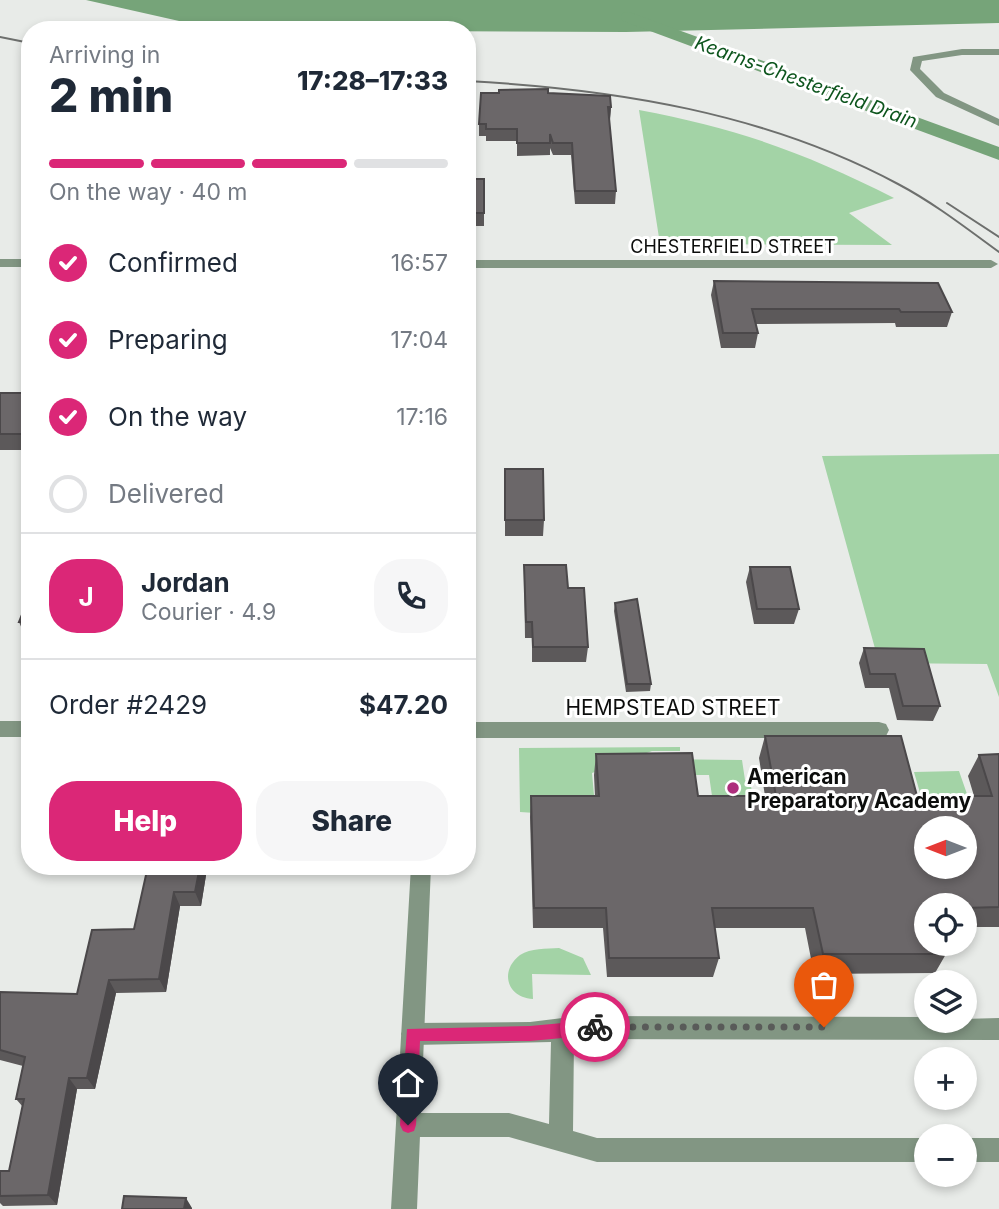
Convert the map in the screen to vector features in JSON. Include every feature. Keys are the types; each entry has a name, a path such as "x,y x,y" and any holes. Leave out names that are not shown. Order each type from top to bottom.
{"street":[{"path":"999,52 962,52 917,59 915,70 940,95 999,123"},
{"path":"0,263 21,263"},
{"name":"CHESTERFIELD STREET","path":"476,264 995,264"},
{"path":"0,729 21,729"},
{"name":"HEMPSTEAD STREET","path":"476,730 879,730"},
{"path":"404,1209 421,875"},
{"path":"413,1034 530,1033 563,1029 999,1028"},
{"path":"561,1141 563,1029"},
{"path":"408,1125 509,1125 597,1150 914,1150"},
{"path":"977,1150 999,1150"}],"shaded area":[{"path":"86,0 999,0 999,23 626,32 476,31 476,21 179,21"},
{"path":"639,110 707,125 770,144 831,168 894,198 849,213 892,245 660,244"},
{"path":"999,454 999,697 987,664 879,663 822,456"},
{"path":"680,747 680,751 652,751 592,773 596,817 520,812 519,748"},
{"path":"652,759 742,760 745,780 750,780 756,817 715,817 709,775 687,775"},
{"path":"959,771 975,816 927,816 914,772"},
{"path":"559,948 583,958 591,975 532,974 533,999 517,994 512,989 508,976 513,961 534,950"}],"building":[{"path":"548,89 548,93 610,96 611,107 608,107 616,191 575,191 572,143 553,143 550,134 550,143 517,143 517,129 486,129 486,124 479,124 481,93"},
{"path":"476,179 484,179 484,213 476,213"},
{"path":"714,281 938,283 952,312 901,312 899,309 752,309 758,333 723,333"},
{"path":"0,393 21,393 21,434 0,434"},
{"path":"505,469 543,469 544,520 505,520"},
{"path":"524,565 566,565 568,588 584,588 588,647 533,647 532,622 526,622"},
{"path":"750,567 790,567 799,609 757,609"},
{"path":"637,599 651,684 627,684 615,603"},
{"path":"864,648 924,649 940,706 903,706 895,674 870,674"},
{"name":"American Preparatory Academy","path":"765,736 901,736 917,796 992,796 979,755 999,754 999,907 977,908 977,893 914,893 914,954 823,954 813,908 712,908 719,958 609,958 606,908 534,908 531,796 599,796 596,754 692,753 698,796 776,796"},
{"path":"146,875 198,875 195,892 174,892 159,979 109,980 87,1078 69,1078 48,1195 0,1196 0,1171 9,1171 24,1099 16,1099 25,1057 0,1050 0,992 77,994 92,930 134,929"},
{"path":"124,1196 186,1198 184,1209 122,1209"}],"waterway":[{"name":"Kearns-Chesterfield Drain","path":"629,17 999,154"}],"tram line":[{"path":"0,37 21,41"},
{"path":"476,82 578,90 634,98 743,122 796,139 848,160 911,191 999,252"},
{"path":"947,203 999,237"}],"way so far":[{"path":"595,1027 824,1027"}],"place":[{"name":"American Preparatory Academy","path":"733,788"}],"route":[{"path":"408,1125 413,1034 530,1033 595,1027"}]}
